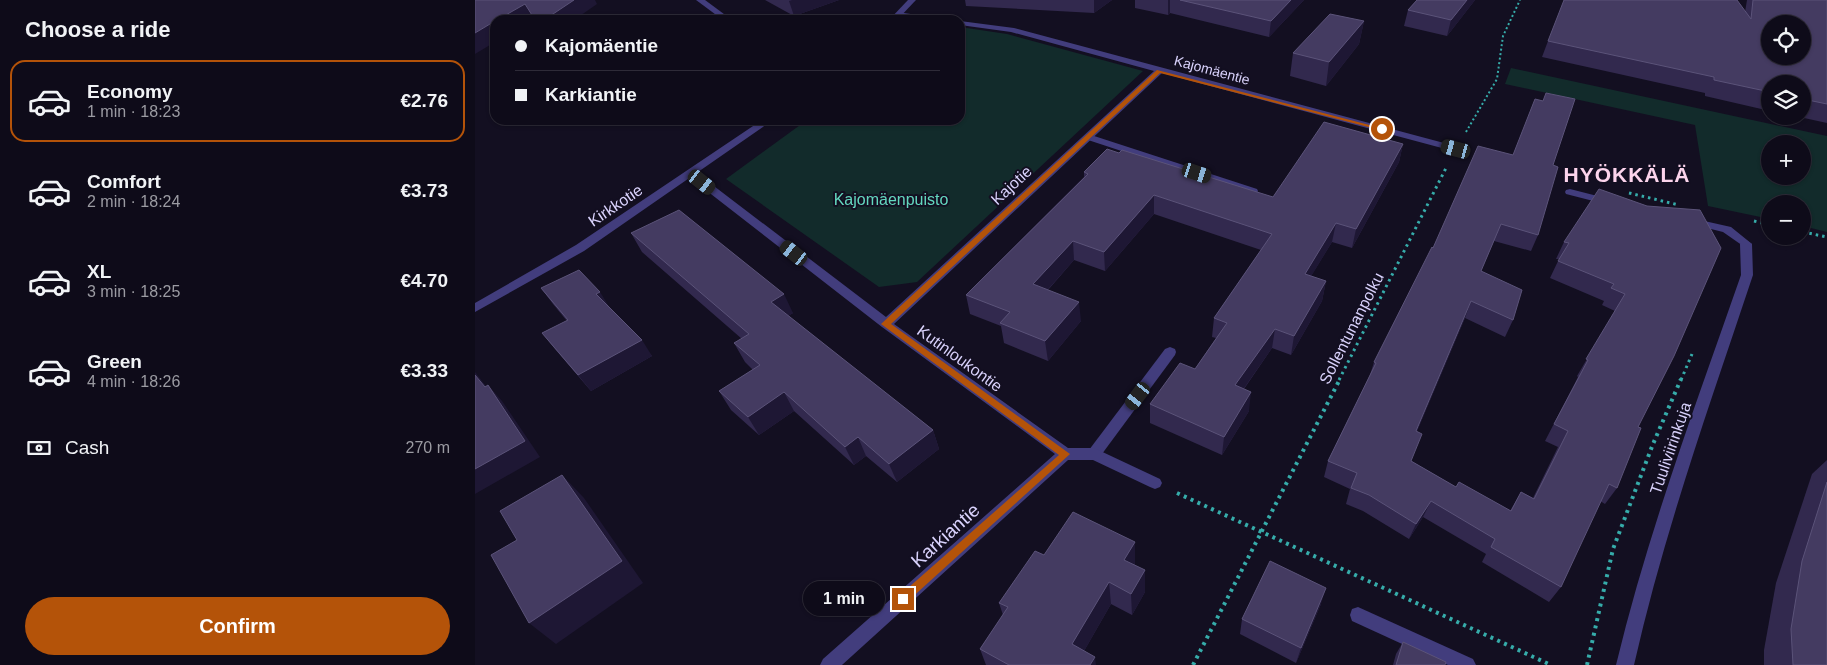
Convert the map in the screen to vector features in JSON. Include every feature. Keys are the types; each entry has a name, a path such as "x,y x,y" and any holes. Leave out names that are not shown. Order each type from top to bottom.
{"street":[{"path":"700,0 721,15"},
{"path":"898,15 912,0"},
{"name":"Kajomäentie","path":"965,24 1011,30 1456,149"},
{"name":"Kajotie","path":"885,324 1159,71"},
{"name":"Kirkkotie","path":"475,308 580,248 761,125"},
{"path":"1088,137 1253,191"},
{"name":"Kutinloukontie","path":"687,176 702,182 885,324 1065,454"},
{"path":"1570,192 1618,204"},
{"name":"Tuuliviirinkuja","path":"1625,665 1649,570 1678,477 1747,275 1746,244 1727,229 1676,217"},
{"path":"1094,454 1170,352"},
{"path":"1065,454 1094,454 1155,483"},
{"name":"Karkiantie","path":"829,665 1065,454"},
{"path":"1358,614 1467,665"}],"path":[{"name":"Sollentunanpolku","path":"1193,665 1263,532 1456,149 1497,79 1503,36 1520,0"},
{"path":"1811,234 1827,237"},
{"path":"1587,665 1613,549 1653,444 1695,346"},
{"path":"1155,483 1551,665"}],"green space":[{"name":"Kajomäenpuisto","path":"965,28 1007,34 1143,71 917,282 879,287 726,179 800,125 965,125"},
{"path":"1511,68 1761,122 1761,125 1776,125 1827,136 1827,232 1811,228 1811,195 1761,195 1761,217 1708,206 1695,125 1505,84"}],"building":[{"path":"475,0 574,0 552,15 532,15 525,4 506,15 490,15 490,24 475,33"},
{"path":"1180,0 1291,0 1271,21"},
{"path":"1417,0 1467,0 1451,20 1408,10"},
{"path":"1564,0 1737,0 1751,19 1753,0 1827,0 1827,104 1811,101 1811,75 1761,75 1761,90 1714,80 1714,77 1548,41"},
{"path":"1330,14 1364,21 1329,62 1293,53"},
{"path":"1546,93 1575,99 1553,165 1558,167 1538,235 1501,224 1481,271 1522,290 1513,320 1471,301 1416,431 1422,434 1411,461 1456,487 1459,482 1511,511 1521,492 1534,499 1568,431 1554,424 1588,360 1586,359 1625,294 1611,288 1614,284 1558,261 1569,243 1564,242 1599,189 1647,206 1700,210 1721,248 1674,356 1638,427 1641,428 1617,488 1609,484 1561,587 1491,547 1495,539 1431,501 1416,524 1369,495 1351,488 1357,473 1328,461 1376,363 1374,362 1433,248 1478,146 1513,155 1535,99 1543,101"},
{"path":"1324,122 1403,144 1356,229 1336,223 1305,274 1326,281 1294,336 1275,329 1235,385 1251,392 1224,437 1150,404 1180,363 1195,369 1227,323 1214,318 1272,234 1154,195 1104,252 1073,241 1033,284 1079,302 1045,341 1000,323 1010,312 966,295 1088,174 1084,172 1107,149 1119,153 1122,150 1273,197"},
{"path":"679,210 784,294 771,302 933,430 889,464 858,437 845,447 784,392 748,417 719,391 760,365 734,343 749,334 631,233"},
{"path":"579,270 600,292 596,294 642,340 578,375 542,333 568,320 541,288"},
{"path":"475,375 485,387 488,385 525,441 475,469"},
{"path":"562,475 622,561 529,623 491,555 517,540 500,511"},
{"path":"1827,482 1827,665 1793,665 1791,629 1802,561"},
{"path":"1073,512 1135,542 1124,560 1145,570 1131,594 1109,582 1072,644 1095,657 1090,665 1009,665 980,649 1008,607 999,603 1035,551 1044,555"},
{"path":"1270,561 1326,588 1301,648 1242,619"},
{"path":"1403,642 1446,662 1445,665 1396,665"}],"district":[{"name":"HYÖKKÄLÄ","path":"1627,175"}],"route":[{"path":"903,599 1065,454 885,324 1159,71 1382,129"}]}
